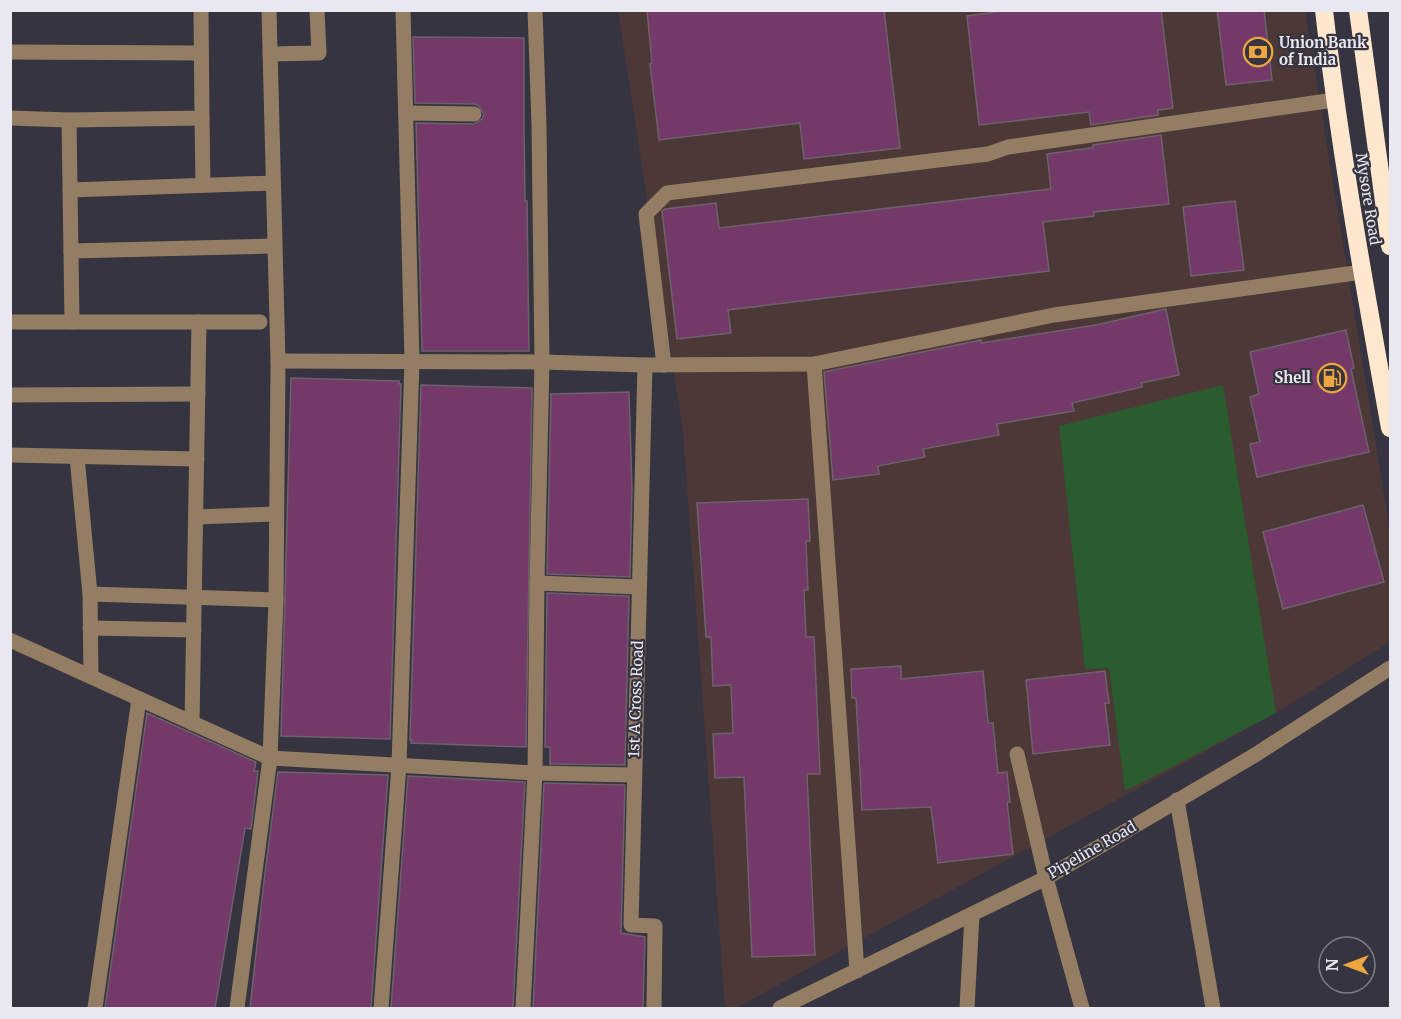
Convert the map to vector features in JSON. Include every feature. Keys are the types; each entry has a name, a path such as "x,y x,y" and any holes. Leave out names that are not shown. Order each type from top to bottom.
{"highway":[{"name":"Mysore Road","path":"1324,10 1334,100 1390,428"},
{"name":"Mysore Road","path":"1358,10 1386,185 1390,246"}],"street":[{"path":"201,10 203,185"},
{"path":"237,1008 270,758 276,600 278,361 268,10"},
{"path":"270,54 319,53 317,10"},
{"path":"381,1008 399,765 412,360 403,10"},
{"path":"523,1008 535,773 542,362 535,10"},
{"path":"10,52 201,53"},
{"path":"664,365 646,214 667,193 988,154 1008,147 1334,100"},
{"path":"406,113 474,114"},
{"path":"10,118 69,120 202,118"},
{"path":"69,120 72,322"},
{"path":"70,189 273,183"},
{"path":"71,251 274,246"},
{"path":"278,361 412,360 645,365 814,364 1054,315 1362,272"},
{"path":"10,322 260,322"},
{"path":"192,723 199,322"},
{"path":"814,364 857,970"},
{"name":"1st A Cross Road","path":"645,365 631,925 656,926 654,1008"},
{"path":"10,395 198,394"},
{"path":"10,455 196,459"},
{"path":"77,457 90,594 91,677"},
{"path":"196,517 276,514"},
{"path":"537,583 639,587"},
{"path":"90,594 276,600"},
{"path":"90,628 194,630"},
{"path":"10,640 270,758 535,773 634,775"},
{"name":"Pipeline Road","path":"780,1008 1046,878 1255,755 1390,668"},
{"path":"94,1008 139,699"},
{"path":"1017,754 1046,878 1082,1008"},
{"path":"1177,800 1213,1008"},
{"path":"967,1008 972,915"}],"shaded area":[{"path":"618,11 1305,11 1390,531 1390,642 1276,713 736,1008 725,1008 683,431"}],"green space":[{"path":"1223,385 1276,713 1125,791 1109,668 1085,669 1059,426"}],"building":[{"path":"647,10 884,10 900,148 804,159 800,123 659,140 650,64 652,63"},
{"path":"1011,10 1161,10 1173,108 1158,110 1158,115 1091,125 1089,112 979,125 967,16"},
{"path":"1217,10 1264,10 1272,80 1226,85"},
{"path":"413,37 524,38 529,351 422,351 416,123 474,124 482,119 484,114 479,106 474,104 415,103"},
{"path":"1161,135 1169,204 1094,212 1094,216 1043,222 1049,271 728,310 731,333 677,339 662,211 665,209 716,203 719,228 1051,189 1047,154"},
{"path":"1235,201 1244,270 1191,276 1183,207"},
{"path":"1166,309 1179,375 1141,383 1142,387 1072,403 1074,411 997,424 999,435 923,449 925,457 878,466 879,474 833,480 824,372 981,340 981,343 1096,325"},
{"path":"1346,330 1354,368 1351,369 1369,452 1257,477 1250,444 1260,442 1250,397 1259,394 1250,352"},
{"path":"291,378 399,381 401,384 390,739 281,736"},
{"path":"421,385 532,388 526,747 411,743 412,740 410,740"},
{"path":"629,392 632,489 630,577 547,574 551,394"},
{"path":"808,499 810,541 806,541 808,590 804,590 806,637 814,637 820,774 807,774 815,955 752,957 744,777 715,778 713,734 733,733 731,685 713,686 711,637 706,637 697,503"},
{"path":"1363,505 1384,582 1283,609 1263,532"},
{"path":"547,593 629,596 625,765 550,764 550,747 545,747"},
{"path":"901,666 901,679 983,671 988,723 993,723 998,773 1007,772 1010,802 1007,802 1013,854 938,863 931,807 862,810 856,698 852,698 851,669"},
{"path":"1105,671 1109,703 1105,703 1110,745 1033,754 1026,680"},
{"path":"147,713 256,762 254,771 258,771 251,829 245,828 215,1008 105,1008"},
{"path":"278,772 388,775 371,1008 250,1008"},
{"path":"408,776 525,782 513,1008 391,1008"},
{"path":"544,783 625,785 621,933 645,937 643,1008 533,1008"}],"place":[{"name":"Union Bank of India","path":"1258,52"},
{"name":"Shell","path":"1332,378"}]}
